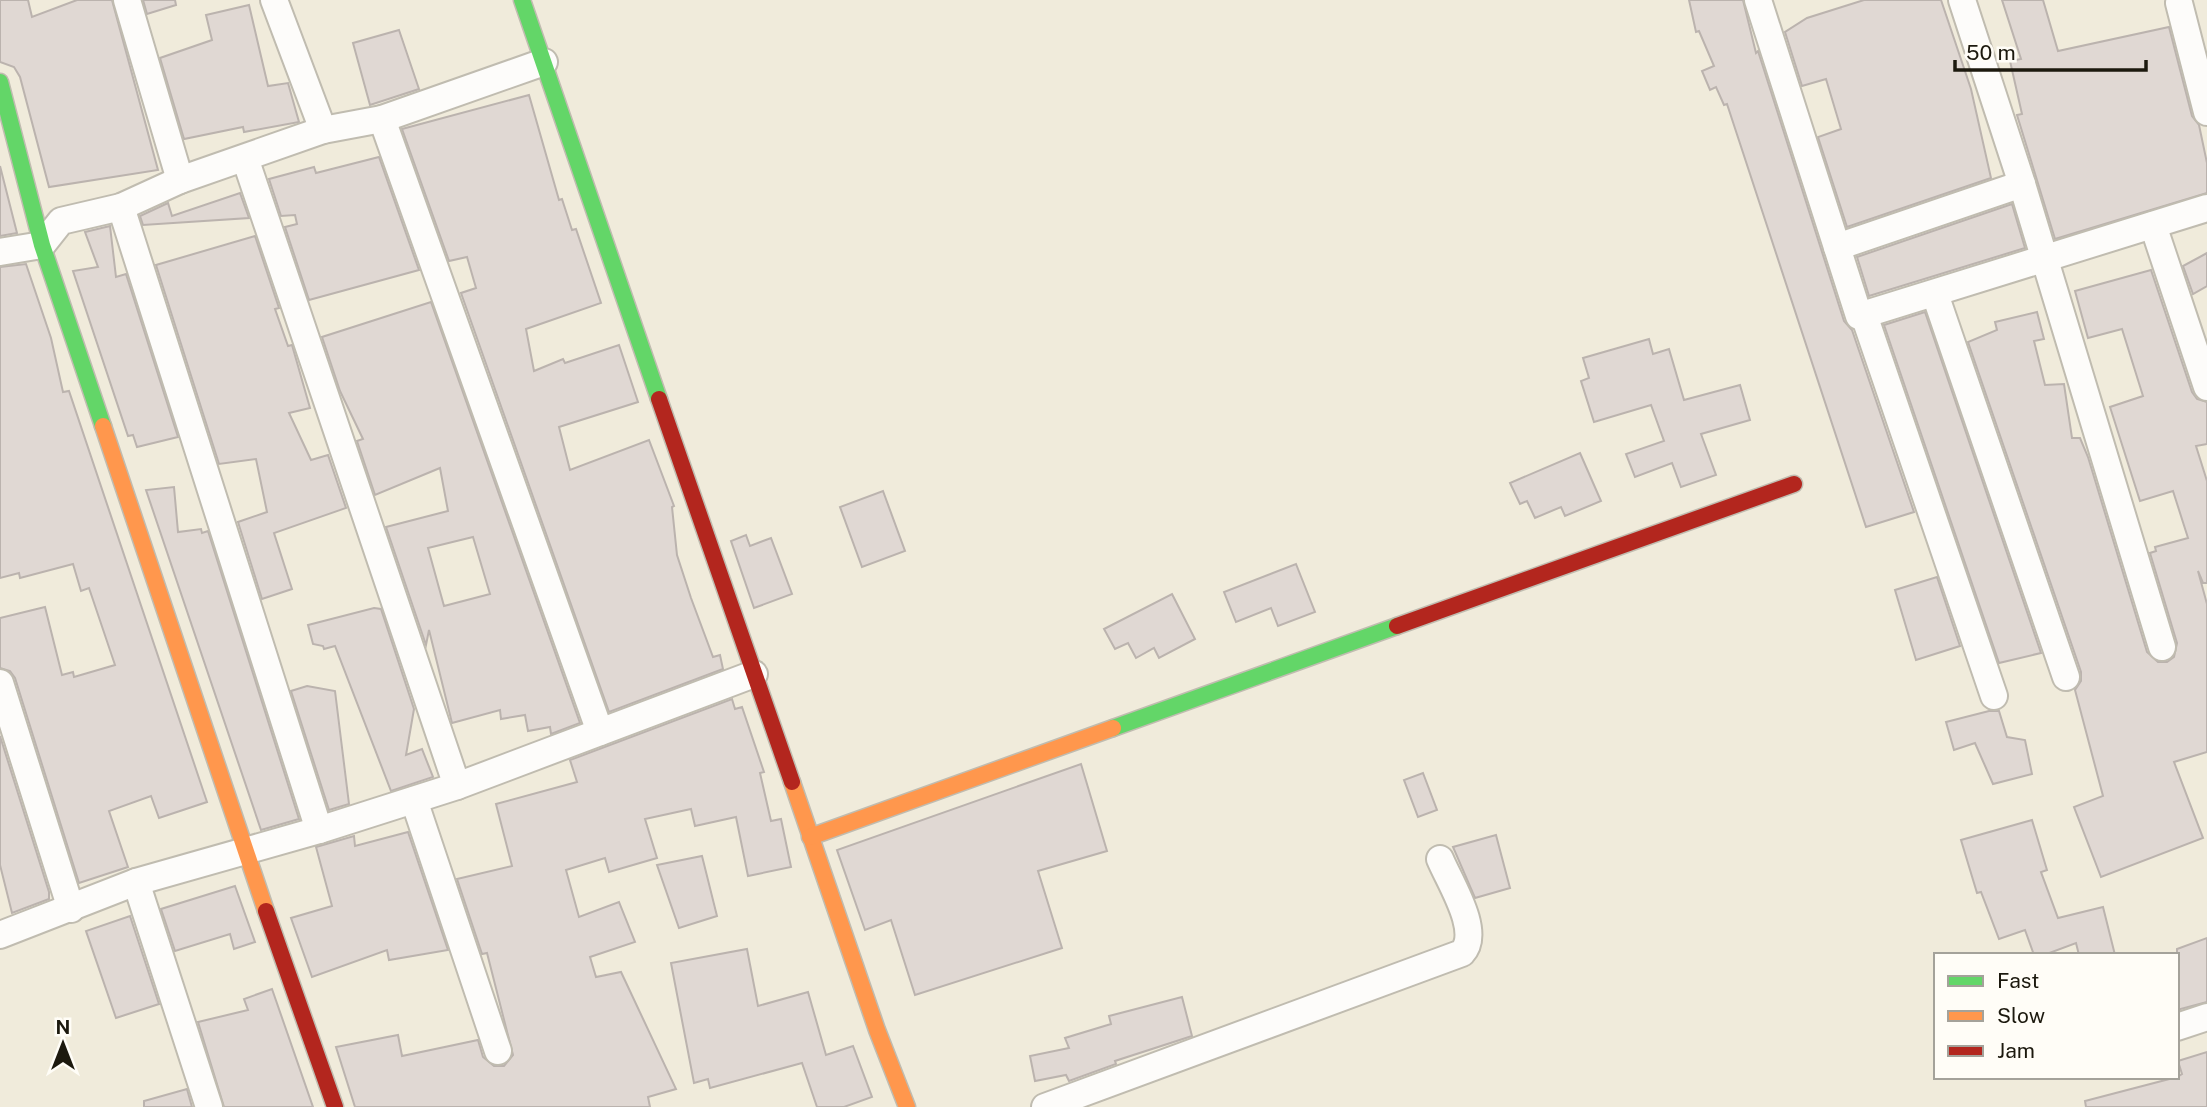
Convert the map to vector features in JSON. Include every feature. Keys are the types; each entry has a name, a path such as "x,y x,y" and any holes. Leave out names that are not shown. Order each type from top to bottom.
{"street":[{"path":"127,0 180,180"},
{"path":"274,0 323,130"},
{"path":"522,0 810,837 907,1107"},
{"path":"1758,0 1859,316 2207,208"},
{"path":"1962,0 2022,184 2162,647"},
{"path":"2176,1 2207,15"},
{"path":"2176,1 2207,112"},
{"path":"0,252 42,245 61,221 121,207 180,180 323,130 382,119 544,62"},
{"path":"0,82 42,245 245,850 335,1107"},
{"path":"382,119 600,732"},
{"path":"245,158 457,786"},
{"path":"1837,247 2022,184"},
{"path":"121,207 319,830"},
{"path":"2152,225 2207,387"},
{"path":"1935,294 2066,677"},
{"path":"1864,315 1994,696"},
{"path":"810,837 1794,484"},
{"path":"0,934 136,882 319,830 457,786 754,674"},
{"path":"0,683 71,909"},
{"path":"414,800 498,1051"},
{"path":"1045,1107 1462,953 1468,946 1469,928 1440,859"},
{"path":"136,882 209,1107"},
{"path":"2179,1026 2207,1017"}],"building":[{"path":"0,0 28,0 32,17 77,0 112,0 158,170 49,187 20,77 14,67 0,62"},
{"path":"143,0 175,0 176,5 147,14"},
{"path":"1689,0 1743,0 1756,53 1758,51 1844,321 1852,330 1914,512 1866,527 1727,104 1724,105 1716,87 1710,90 1702,71 1714,66 1699,31 1696,32"},
{"path":"1864,0 1941,0 1971,89 1991,178 1847,227 1818,137 1841,129 1826,79 1802,86 1785,32 1807,18"},
{"path":"2002,0 2043,0 2058,51 2169,27 2192,116 2199,125 2207,163 2207,193 2055,239 2017,115 2022,114 2010,61 2021,59"},
{"path":"249,5 268,86 288,83 299,122 244,132 243,127 184,139 160,58 212,40 206,15"},
{"path":"399,30 419,89 370,105 353,43"},
{"path":"529,95 559,200 562,199 572,230 576,229 601,303 526,329 534,371 563,359 565,363 619,345 638,402 559,427 570,470 649,440 674,506 677,555 713,657 720,655 723,669 609,712 461,293 476,288 467,257 449,261 402,129"},
{"path":"379,157 419,270 309,300 285,227 297,224 295,215 281,216 269,179 314,167 316,173"},
{"path":"0,166 17,233 0,236"},
{"path":"240,193 249,218 143,225 140,216 168,203 172,216"},
{"path":"2012,204 2025,248 1869,296 1857,257"},
{"path":"110,226 116,277 126,274 178,437 137,447 133,435 128,436 73,271 98,267 85,232"},
{"path":"255,236 279,308 275,309 288,346 292,345 310,408 289,413 311,460 328,455 346,508 274,533 292,589 262,599 238,522 267,512 256,459 219,464 156,265"},
{"path":"2207,253 2207,286 2193,294 2183,266"},
{"path":"26,264 51,338 63,392 69,391 207,802 159,818 151,796 109,811 128,867 79,883 15,678 10,671 0,668 0,618 45,607 62,675 73,672 74,677 115,665 89,588 81,591 73,564 20,578 19,573 0,578 0,267"},
{"path":"2151,270 2192,392 2197,399 2207,402 2207,444 2196,446 2207,481 2207,583 2203,583 2198,571 2207,604 2207,752 2174,762 2203,838 2101,877 2074,807 2103,796 2075,690 2081,681 2081,672 1968,342 1997,330 1995,322 2037,312 2044,339 2034,341 2045,385 2064,384 2072,438 2080,438 2088,457 2147,652 2158,662 2167,662 2174,657 2177,643 2150,553 2156,551 2155,547 2188,538 2173,491 2140,501 2110,407 2143,396 2122,329 2088,338 2075,291"},
{"path":"431,302 580,723 551,734 550,727 528,731 525,715 501,719 500,710 452,723 429,630 426,645 386,527 448,511 440,468 375,495 357,441 363,439 340,391 322,337","holes":["473,537 490,594 444,606 428,548"]},
{"path":"1925,312 2041,653 1999,663 1884,325"},
{"path":"1649,339 1653,354 1669,349 1684,400 1740,385 1750,420 1701,434 1716,475 1681,487 1672,463 1635,477 1626,454 1664,441 1651,405 1594,422 1581,381 1589,378 1583,358"},
{"path":"1580,453 1601,501 1565,516 1561,507 1535,518 1527,501 1520,504 1510,483"},
{"path":"174,487 178,532 201,529 202,533 208,531 299,819 261,830 146,490"},
{"path":"883,491 905,551 862,567 840,507"},
{"path":"746,535 750,546 771,538 792,594 754,608 731,541"},
{"path":"1296,564 1315,612 1278,626 1271,608 1236,622 1224,592"},
{"path":"1937,577 1960,646 1916,660 1895,590"},
{"path":"1172,594 1195,639 1159,658 1154,648 1136,658 1128,643 1115,649 1104,629"},
{"path":"374,608 381,609 414,709 406,755 422,749 433,777 391,791 335,646 324,649 323,646 313,644 308,625"},
{"path":"307,686 335,691 349,804 329,810 291,691"},
{"path":"732,699 735,709 742,707 764,772 760,773 771,821 781,819 791,867 748,876 736,817 695,826 691,809 645,819 657,858 609,872 605,858 566,870 579,917 619,902 635,942 590,957 596,977 621,972 676,1089 648,1097 650,1107 355,1107 336,1047 398,1035 402,1056 478,1040 483,1057 494,1066 504,1066 513,1055 487,953 482,954 457,879 512,866 496,804 577,782 570,760"},
{"path":"1999,711 2007,737 2025,740 2032,774 1993,784 1975,743 1954,750 1946,722"},
{"path":"0,736 49,892 49,899 12,913 0,865"},
{"path":"1081,764 1107,851 1038,871 1062,948 915,995 891,920 865,930 837,850"},
{"path":"1423,773 1437,810 1418,817 1404,780"},
{"path":"2032,820 2047,870 2041,872 2058,918 2103,907 2114,953 2078,953 2076,943 2049,953 2033,953 2025,930 1999,939 1981,892 1977,893 1961,840"},
{"path":"408,832 448,950 389,960 387,950 312,977 291,918 332,906 316,847 354,836 355,846"},
{"path":"1496,835 1510,888 1475,898 1453,847"},
{"path":"702,856 717,916 679,928 657,865"},
{"path":"235,886 255,942 234,949 230,934 175,951 161,909"},
{"path":"130,916 159,1004 116,1018 86,931"},
{"path":"2207,938 2207,1002 2179,1009 2177,949"},
{"path":"747,949 758,1006 808,992 826,1055 853,1046 872,1097 844,1107 817,1107 802,1063 710,1088 708,1079 694,1083 671,963"},
{"path":"272,989 313,1107 224,1107 198,1022 248,1010 244,999"},
{"path":"1182,997 1192,1036 1115,1061 1116,1064 1069,1081 1066,1075 1035,1081 1030,1056 1069,1048 1065,1038 1111,1024 1109,1016"},
{"path":"2207,1052 2207,1107 2086,1107 2085,1101 2169,1079 2179,1079 2182,1074 2179,1061"},
{"path":"187,1089 192,1107 144,1107 144,1101"}],"traffic: fast":[{"path":"522,0 659,399"},
{"path":"0,82 42,245 103,426"},
{"path":"1113,728 1397,626"}],"traffic: slow":[{"path":"103,426 266,911"},
{"path":"810,837 1113,728"},
{"path":"792,782 877,1030 907,1107"}],"traffic: jam":[{"path":"659,399 792,782"},
{"path":"1397,626 1794,484"},
{"path":"266,911 335,1107"}]}
